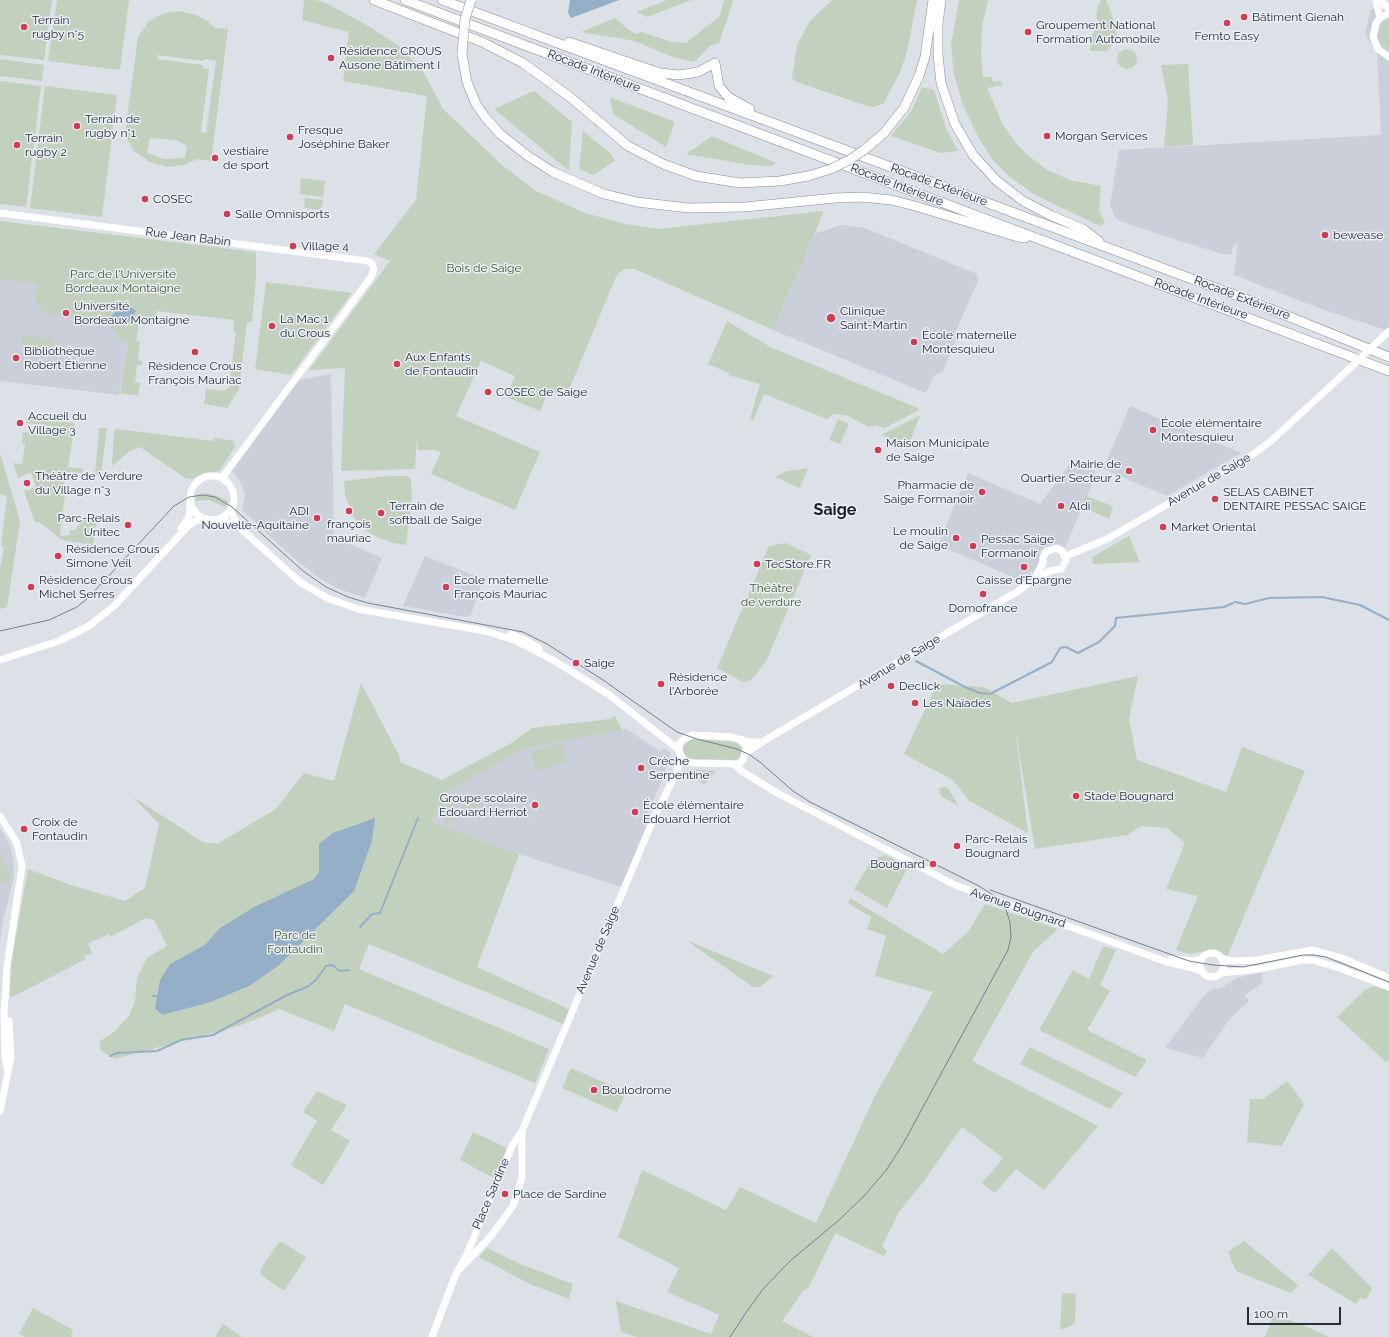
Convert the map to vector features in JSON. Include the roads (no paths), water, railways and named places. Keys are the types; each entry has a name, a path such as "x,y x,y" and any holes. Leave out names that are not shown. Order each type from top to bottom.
{"highway":[{"path":"374,0 482,42 523,63 570,97 628,146 662,164 696,176 740,182 780,181 808,176 831,169 864,150 884,133 904,108 919,76 925,57 933,0"},
{"name":"Rocade Intérieure","path":"405,0 1389,371"},
{"name":"Rocade Extérieure","path":"442,0 1110,248 1335,334 1389,357"},
{"path":"471,0 465,19 462,54 467,82 476,104 500,134 528,156 553,172 604,194 636,202 688,208 745,207 835,198 862,197 884,199 915,206 1018,237 1039,239"},
{"path":"942,0 938,24 938,55 941,83 955,124 973,155 997,181 1023,201 1052,216 1083,229 1110,248"},
{"path":"511,26 584,46 660,73 679,75 698,72 715,63 719,86 728,97 741,105 820,141"}],"main road":[{"path":"1376,0 1380,18"},
{"path":"1380,0 1389,9"},
{"path":"1389,13 1380,18 1373,30 1374,43 1381,52 1389,57"},
{"name":"Rue Jean Babin","path":"0,213 368,261 374,267 371,277 222,478"},
{"name":"Avenue de Saige","path":"1066,556 1107,539 1248,458 1271,441 1350,369 1389,331"},
{"path":"0,656 57,638 86,623 101,612 122,592 184,524 189,517 190,492 196,482 208,476 222,478 229,484 234,499 230,510 221,518 197,520 188,526 114,606 89,626 59,642 0,660"},
{"path":"190,503 196,514 211,519 224,521 239,527"},
{"path":"230,510 239,527 300,582 332,600 372,612 485,631 502,632 517,636 537,647 553,660 617,700 660,734 688,762 738,764 746,753 744,744 739,739"},
{"name":"Avenue de Saige","path":"1034,580 1043,563 1045,554 1051,549 1059,549 1066,556"},
{"name":"Avenue de Saige","path":"746,753 762,742 1020,590 1050,570 1061,569 1065,566 1066,556"},
{"path":"1043,563 1050,570"},
{"path":"660,734 674,739 683,740 692,735 762,742"},
{"name":"Avenue de Saige","path":"522,1131 651,823 677,770 679,753 683,740"},
{"name":"Avenue de Saige","path":"677,770 688,762"},
{"name":"Avenue Bougnard","path":"738,764 743,772 779,794 908,862 975,894 1011,904 1203,972 1213,977 1221,973 1258,969 1302,960 1313,960 1389,987"},
{"path":"0,816 18,843 22,866 8,946 4,1014 4,1048 8,1072 0,1111"},
{"name":"Avenue Bougnard","path":"1160,958 1194,961 1212,954 1221,958 1245,961 1313,950 1342,958 1389,978"},
{"path":"1221,958 1224,966 1221,973"},
{"path":"1202,959 1201,966 1203,972"},
{"name":"Place Sardine","path":"457,1272 518,1144 522,1131"},
{"name":"Place Sardine","path":"457,1272 500,1226 514,1206 522,1178 518,1144"},
{"path":"470,1247 477,1251"},
{"path":"432,1337 457,1272"}],"water":[{"path":"570,0 619,0 571,18 568,13"},
{"path":"125,303 136,311 129,321 122,325 111,316"},
{"path":"375,818 372,841 354,891 278,966 249,986 211,1002 162,1015 155,1008 160,980 170,964 205,945 219,929 254,907 314,879 319,872 319,844 333,833"}],"waterway":[{"path":"1235,602 1245,604 1269,598 1322,597 1360,605 1389,620"},
{"path":"916,661 965,687 980,693 990,694 1052,662 1060,648 1066,647 1078,653 1099,642 1115,626 1116,618 1224,607 1233,603"},
{"path":"360,927 372,914 380,913 418,818"},
{"path":"110,1056 117,1053 157,1051 181,1040 213,1035 287,995 307,987 316,980 326,966 332,965 340,971 349,970"},
{"path":"153,996 158,996"}],"tram line":[{"path":"0,631 49,620 77,607 88,598 174,506 189,497 203,495 215,497 232,507 303,571 326,587 348,597 368,603 523,632 547,644 603,680 677,732 697,739 737,749 750,755 793,791 810,802 979,886 996,897 1006,910 1010,922 1011,937 1008,950 903,1144 887,1169 865,1195 839,1220 790,1261 763,1289 730,1337"},
{"path":"990,890 1189,961 1213,965 1243,967 1303,955 1313,955 1326,957 1389,982"}],"place":[{"name":"Bâtiment Gienah","path":"1244,17"},
{"name":"Femto Easy","path":"1227,23"},
{"name":"Terrain rugby n°5","path":"24,27"},
{"name":"Groupement National Formation Automobile","path":"1028,32"},
{"name":"Résidence CROUS Ausone Bâtiment I","path":"331,58"},
{"name":"Terrain de rugby n°1","path":"77,126"},
{"name":"Morgan Services","path":"1047,136"},
{"name":"Fresque Joséphine Baker","path":"290,137"},
{"name":"Terrain rugby 2","path":"17,145"},
{"name":"vestiaire de sport","path":"215,158"},
{"name":"COSEC","path":"145,199"},
{"name":"Salle Omnisports","path":"227,214"},
{"name":"bewease","path":"1325,235"},
{"name":"Village 4","path":"293,246"},
{"name":"Université Bordeaux Montaigne","path":"66,313"},
{"name":"Clinique Saint-Martin","path":"831,318"},
{"name":"La Mac 1 du Crous","path":"272,326"},
{"name":"École maternelle Montesquieu","path":"914,342"},
{"name":"Résidence Crous François Mauriac","path":"195,352"},
{"name":"Bibliothèque Robert Étienne","path":"16,358"},
{"name":"Aux Enfants de Fontaudin","path":"397,364"},
{"name":"COSEC de Saige","path":"488,392"},
{"name":"Accueil du Village 3","path":"20,423"},
{"name":"École élémentaire Montesquieu","path":"1153,430"},
{"name":"Maison Municipale de Saige","path":"878,450"},
{"name":"Mairie de Quartier Secteur 2","path":"1129,471"},
{"name":"Théâtre de Verdure du Village n°3","path":"27,483"},
{"name":"Pharmacie de Saige Formanoir","path":"982,492"},
{"name":"SELAS CABINET DENTAIRE PESSAC SAIGE","path":"1215,499"},
{"name":"Aldi","path":"1061,506"},
{"name":"françois mauriac","path":"349,511"},
{"name":"Terrain de softball de Saige","path":"381,513"},
{"name":"ADI Nouvelle-Aquitaine","path":"317,518"},
{"name":"Parc-Relais Unitec","path":"128,525"},
{"name":"Market Oriental","path":"1163,527"},
{"name":"Le moulin de Saige","path":"956,538"},
{"name":"Pessac Saige Formanoir","path":"973,546"},
{"name":"Résidence Crous Simone Veil","path":"58,556"},
{"name":"TecStore.FR","path":"757,564"},
{"name":"Caisse d'Épargne","path":"1024,567"},
{"name":"Résidence Crous Michel Serres","path":"31,587"},
{"name":"École maternelle François Mauriac","path":"446,587"},
{"name":"Domofrance","path":"983,594"},
{"name":"Saige","path":"576,663"},
{"name":"Résidence l'Arborée","path":"661,684"},
{"name":"Declick","path":"891,686"},
{"name":"Les Naïades","path":"915,703"},
{"name":"Crèche Serpentine","path":"641,768"},
{"name":"Stade Bougnard","path":"1076,796"},
{"name":"Groupe scolaire Edouard Herriot","path":"535,805"},
{"name":"École élémentaire Edouard Herriot","path":"635,812"},
{"name":"Croix de Fontaudin","path":"24,829"},
{"name":"Parc-Relais Bougnard","path":"957,846"},
{"name":"Bougnard","path":"933,864"},
{"name":"Boulodrome","path":"594,1090"},
{"name":"Place de Sardine","path":"505,1194"}],"district":[{"name":"Saige","path":"835,510"}],"park label":[{"name":"Bois de Saige","path":"484,268"},
{"name":"Parc de l'Université Bordeaux Montaigne","path":"123,281"},
{"name":"Théâtre de verdure","path":"771,595"},
{"name":"Parc de Fontaudin","path":"295,942"}]}
